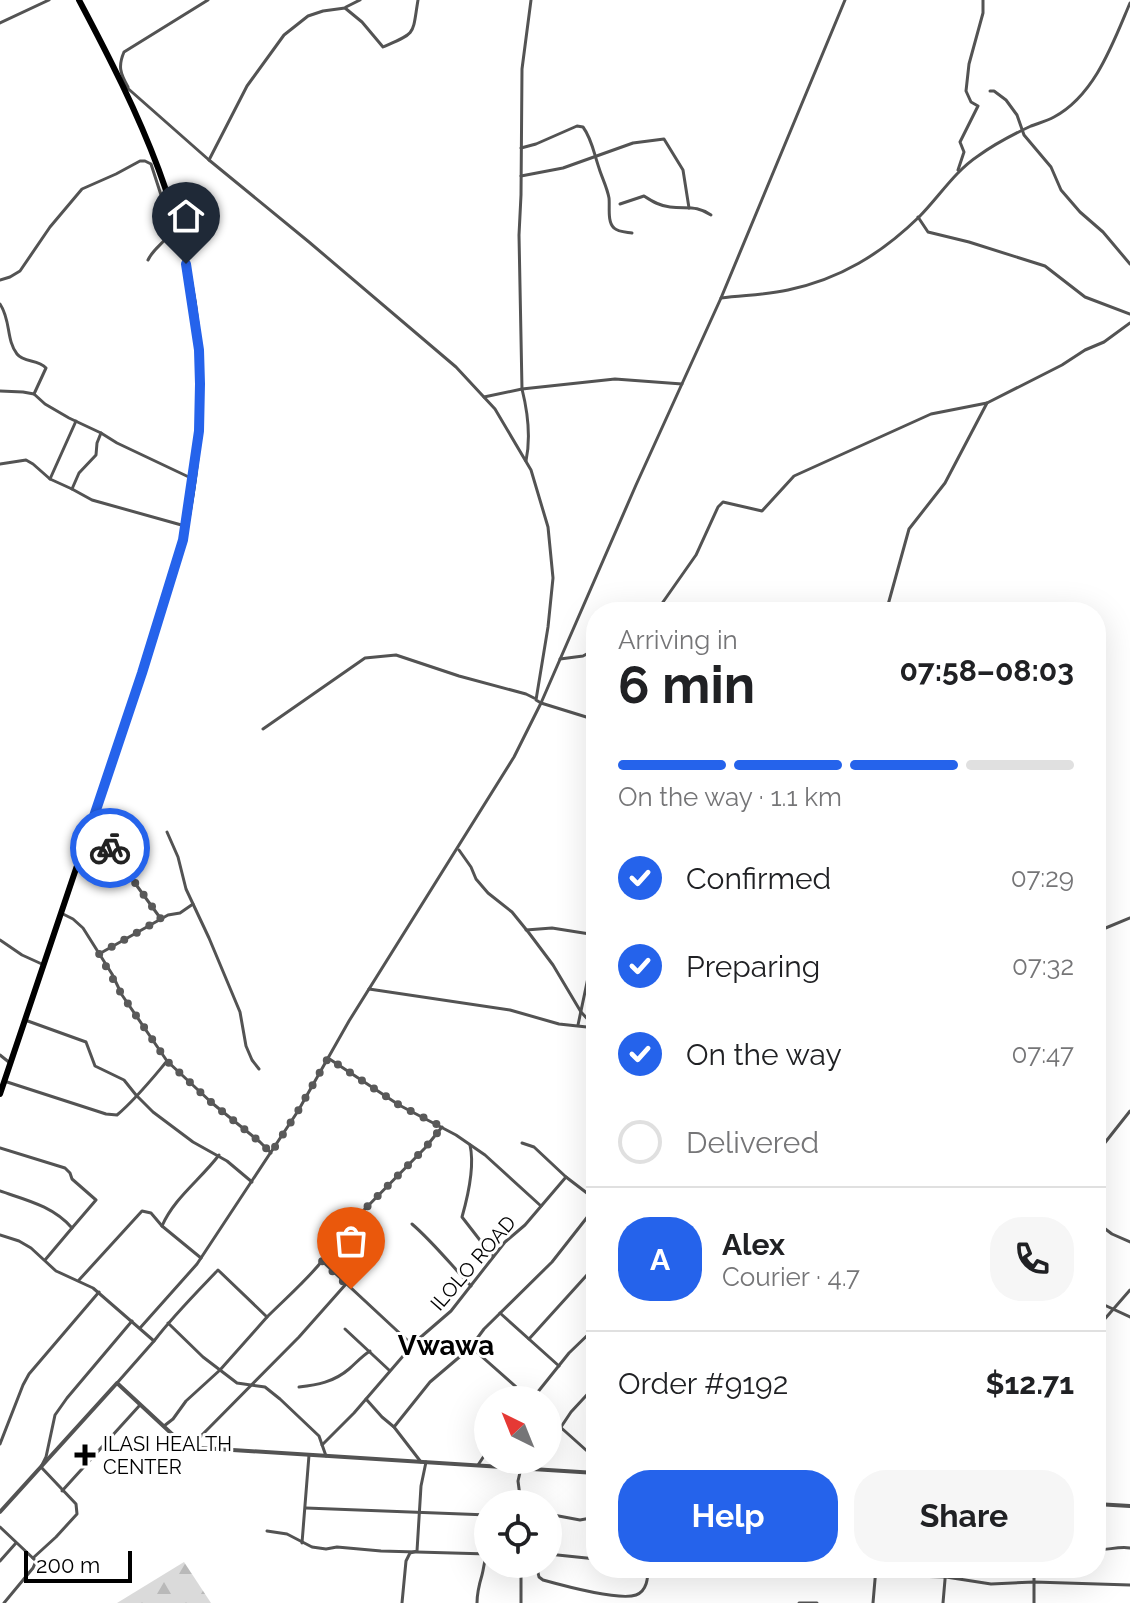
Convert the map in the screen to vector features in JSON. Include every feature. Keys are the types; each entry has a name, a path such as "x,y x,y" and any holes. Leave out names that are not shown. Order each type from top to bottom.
{"highway":[{"path":"0,1094 180,552 199,431 199,350 191,289 173,206 123,84 79,0"}],"street":[{"path":"0,23 49,0"},
{"path":"209,160 247,86 284,35 308,16 345,8 360,0"},
{"path":"345,8 362,22 383,47 411,34 418,0"},
{"path":"526,461 530,445 522,389 519,235 522,69 531,0"},
{"path":"140,1328 201,1258 271,1153 514,757 541,703 721,298 845,0"},
{"path":"958,172 964,152 960,142 978,106 971,102 966,91 983,0"},
{"path":"130,90 119,64 124,52 205,1"},
{"path":"721,298 810,285 842,272 889,245 940,195 958,172 979,155 1071,106 1086,90 1130,3"},
{"path":"123,84 456,367 495,409 531,470 548,527 553,578 536,700"},
{"path":"990,91 1006,100 1017,115 1024,135 1051,167 1061,190 1130,264"},
{"path":"521,148 581,126 590,136 606,184 611,224 620,231 632,233"},
{"path":"521,176 552,171 633,143 664,139 683,170 689,208"},
{"path":"0,280 20,271 82,189 140,161 151,164 172,229 148,260"},
{"path":"620,204 644,196 667,207 703,209 711,215"},
{"path":"918,217 928,232 1045,266 1085,297 1130,314"},
{"path":"0,304 8,319 13,347 18,355 22,359 42,363 46,368 34,394"},
{"path":"663,602 696,555 720,503 762,511 794,476 931,414 987,403 1104,342 1130,323"},
{"path":"484,397 522,389 615,379 682,384"},
{"path":"0,391 34,394 45,404 117,443 193,479"},
{"path":"889,602 909,529 945,483 987,403"},
{"path":"50,479 76,421"},
{"path":"72,489 79,473 96,455 101,433"},
{"path":"0,464 26,460 50,479 92,500 185,526"},
{"path":"263,729 365,658 396,655 526,694 541,703 586,717"},
{"path":"560,659 586,656"},
{"path":"91,825 98,826 113,853 161,919"},
{"path":"167,832 178,857 186,889 240,1012 246,1046 259,1069"},
{"path":"458,848 476,879 512,912 553,965 586,1017"},
{"path":"99,954 193,904"},
{"path":"61,913 83,928 122,995 167,1061 271,1153"},
{"path":"1106,928 1130,918"},
{"path":"526,930 552,928 586,936"},
{"path":"0,940 44,965"},
{"path":"578,1025 586,987"},
{"path":"369,989 510,1010 559,1024 586,1026"},
{"path":"25,1020 86,1042 95,1066 124,1080 138,1097 177,1131 219,1155 252,1182"},
{"path":"0,1055 10,1063"},
{"path":"328,1058 399,1105 469,1144 495,1163 541,1206"},
{"path":"4,1081 117,1115 138,1097 142,1088 167,1061"},
{"path":"1106,1141 1130,1111"},
{"path":"164,1426 322,1261 339,1232 417,1156 442,1127"},
{"path":"522,1143 534,1147 586,1194"},
{"path":"469,1144 472,1155 470,1185 462,1217 493,1257"},
{"path":"0,1148 65,1168 72,1179 96,1200 45,1260"},
{"path":"162,1226 171,1209 219,1155"},
{"name":"ILOLO ROAD","path":"322,1445 418,1339 451,1311 505,1242 525,1225 566,1177"},
{"path":"0,1191 42,1205 63,1217 72,1228"},
{"path":"79,1280 142,1211 151,1213 201,1258"},
{"path":"394,1427 430,1382 471,1347 484,1329 552,1262 586,1216"},
{"path":"412,1224 471,1286"},
{"path":"1106,1230 1130,1242"},
{"path":"0,1235 19,1241 56,1271 99,1292 154,1341"},
{"path":"322,1261 407,1340 418,1339"},
{"path":"0,1512 218,1270 267,1317"},
{"path":"529,1339 586,1276"},
{"path":"198,1439 299,1337 346,1284"},
{"path":"1106,1317 1130,1290"},
{"path":"0,1444 29,1374 99,1292"},
{"path":"1106,1306 1130,1317"},
{"path":"500,1313 559,1366"},
{"path":"41,1467 55,1415 132,1321"},
{"path":"168,1323 203,1357 239,1384 244,1394"},
{"path":"345,1329 390,1370"},
{"path":"543,1386 586,1338"},
{"path":"471,1347 516,1386"},
{"path":"299,1387 335,1379 370,1351"},
{"path":"117,1383 186,1447 474,1465"},
{"path":"239,1384 265,1387 280,1399 319,1436 326,1456"},
{"path":"562,1426 586,1396"},
{"path":"366,1399 423,1462 417,1551"},
{"path":"62,1491 140,1405"},
{"path":"562,1428 586,1450"},
{"path":"302,1543 309,1455"},
{"path":"33,1558 77,1514 76,1504 41,1467"},
{"path":"562,1471 586,1472"},
{"path":"1106,1505 1130,1506"},
{"path":"306,1508 474,1515"},
{"path":"562,1517 586,1519"},
{"path":"0,1527 36,1561 4,1603"},
{"path":"267,1531 287,1534 312,1547 326,1549 474,1553"},
{"path":"0,1561 16,1543"},
{"path":"1106,1550 1130,1548"},
{"path":"402,1603 406,1561 410,1553 417,1551"},
{"path":"562,1555 586,1558"},
{"path":"477,1603 480,1578"},
{"path":"521,1578 521,1603"},
{"path":"540,1578 583,1590 623,1596 635,1595 644,1589 646,1578"},
{"path":"873,1603 875,1578"},
{"path":"943,1603 946,1578"},
{"path":"952,1578 991,1584 1130,1585"},
{"path":"1034,1578 1034,1603"},
{"path":"799,1603 817,1603"}],"green space":[{"path":"184,1562 211,1603 117,1603"}],"way so far":[{"path":"110,848 161,919 99,954 122,995 167,1061 271,1153 328,1058 399,1105 442,1127 425,1148 339,1232 322,1261 351,1289"}],"place":[{"name":"ILASI HEALTH CENTER","path":"85,1455"}],"district":[{"name":"Vwawa","path":"446,1345"}],"route":[{"path":"110,848 98,826 91,825 183,540 195,464 199,431 199,350 186,264"}]}
